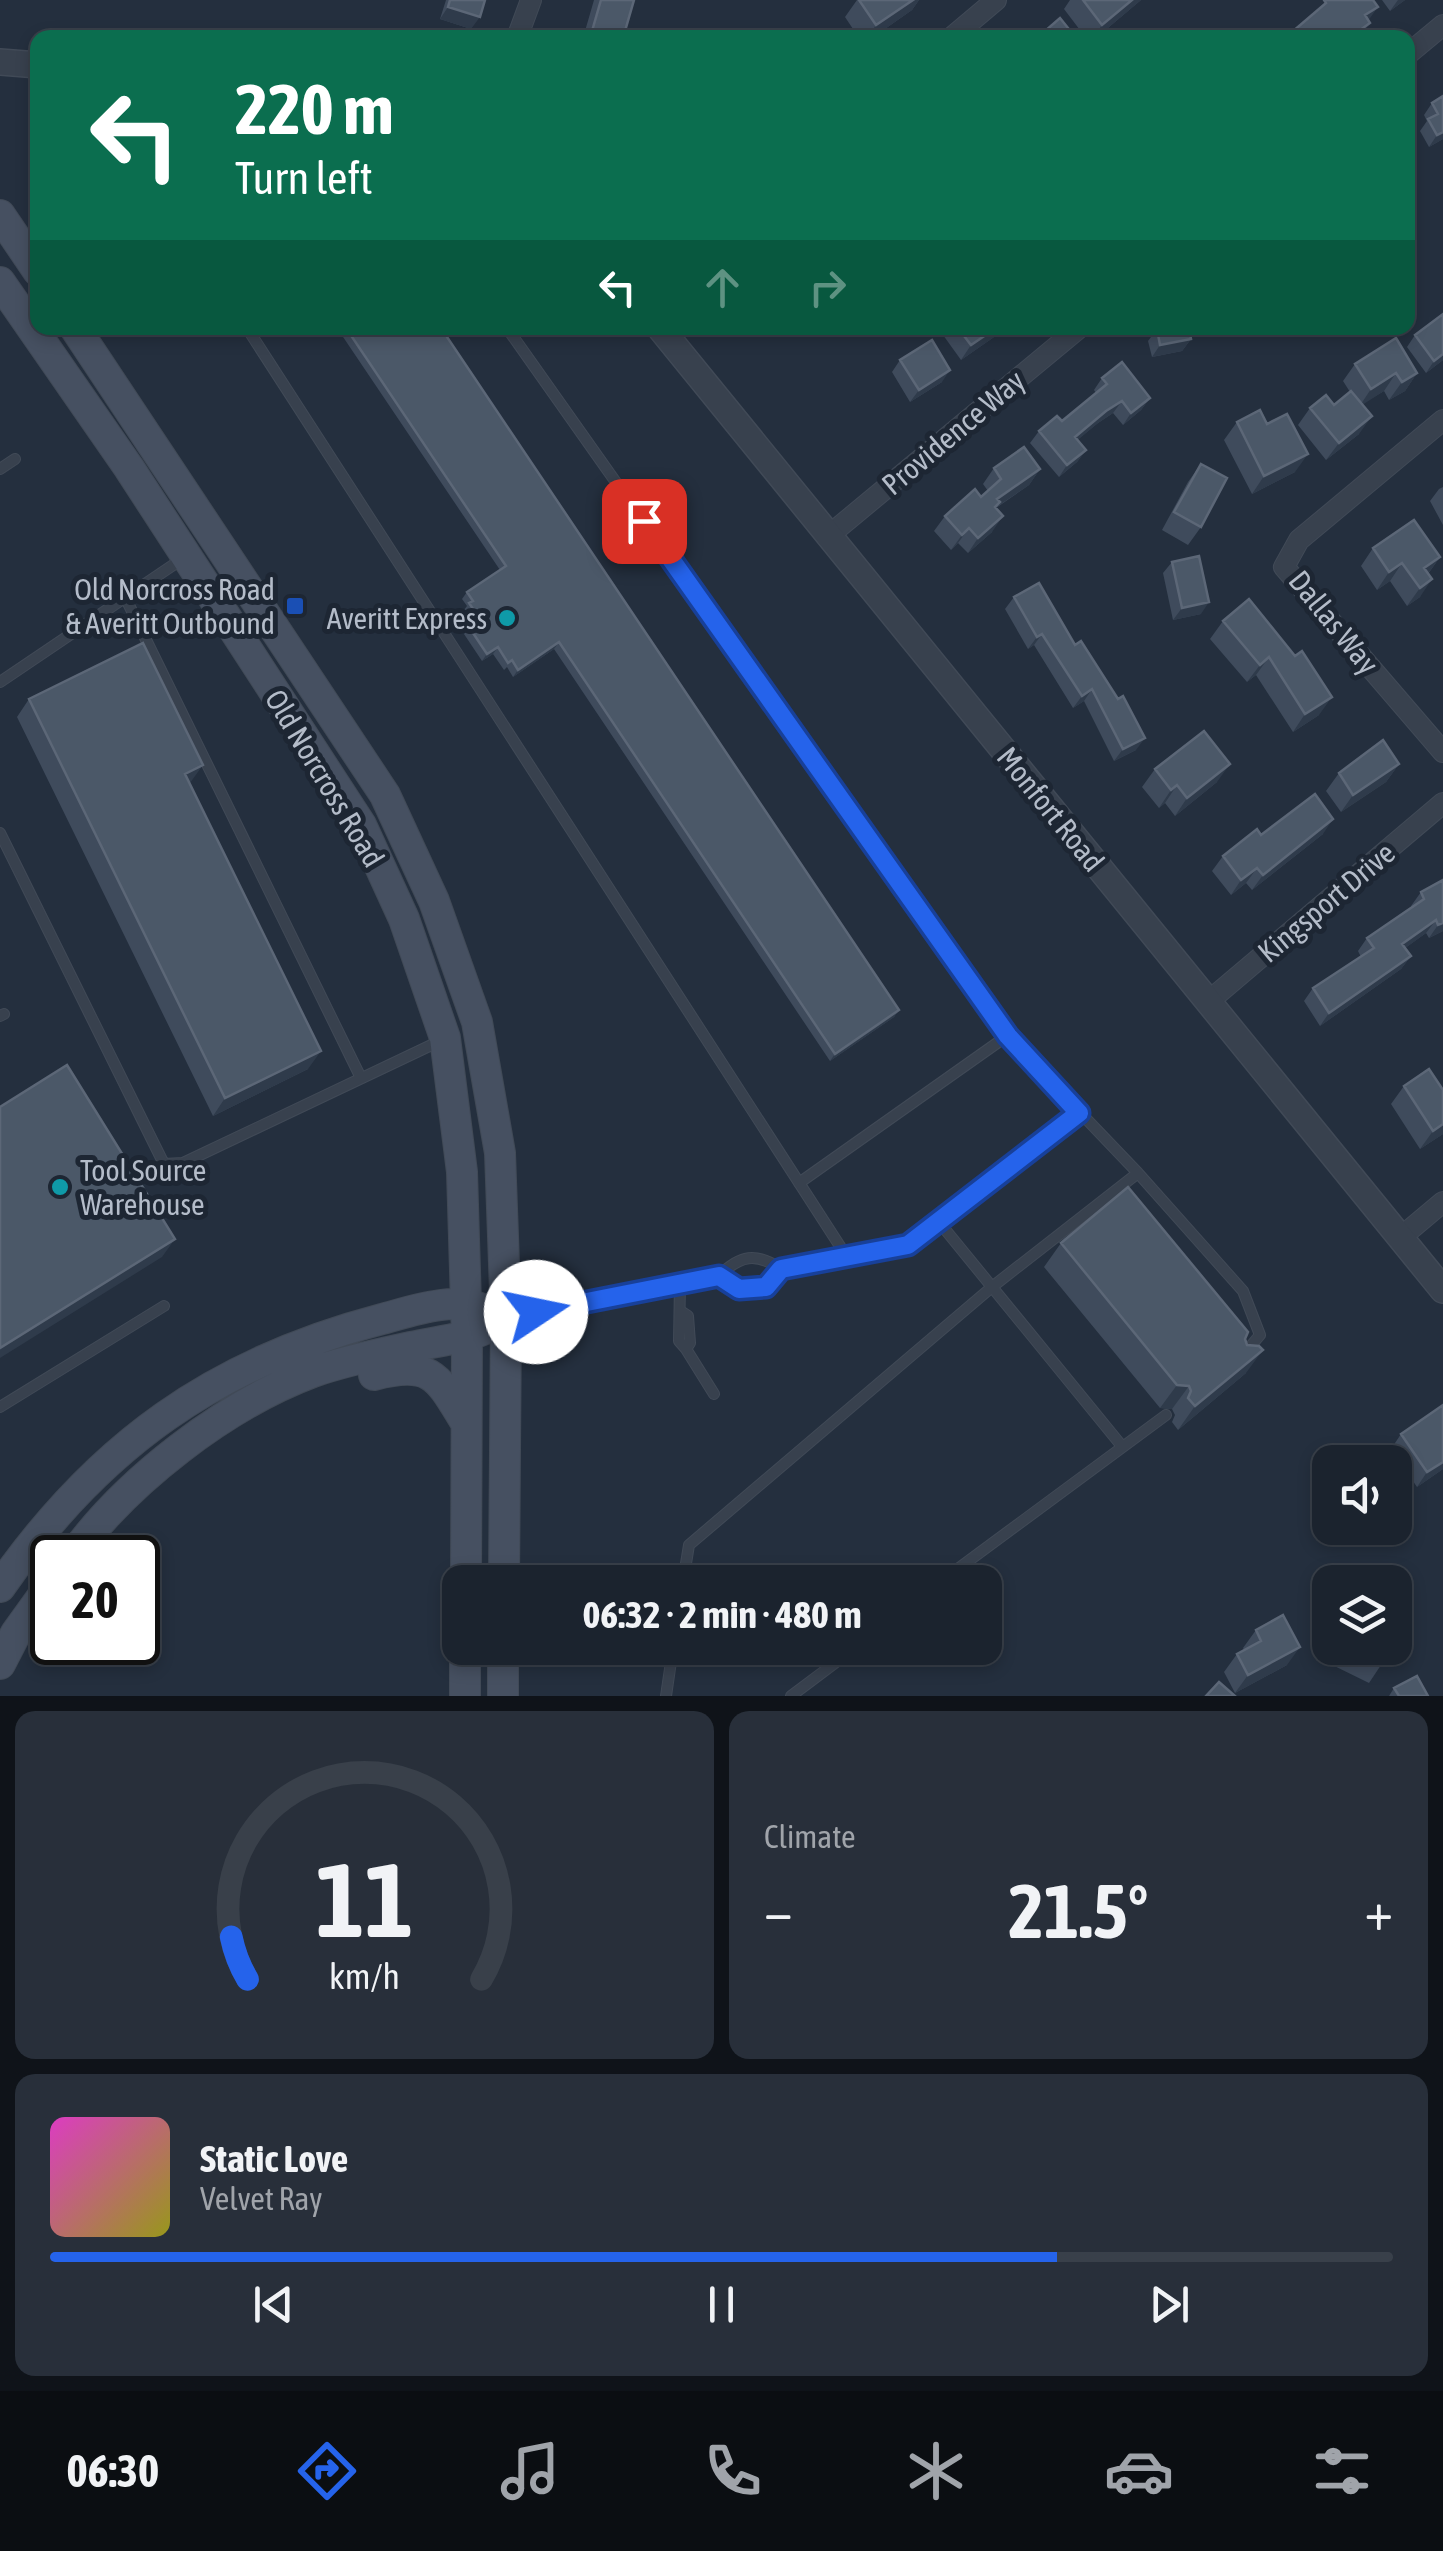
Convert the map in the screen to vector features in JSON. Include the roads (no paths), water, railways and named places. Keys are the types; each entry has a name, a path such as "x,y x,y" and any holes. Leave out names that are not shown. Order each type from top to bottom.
{"main road":[{"path":"0,215 30,260"},
{"name":"Old Norcross Road","path":"0,282 30,326"},
{"name":"Old Norcross Road","path":"36,335 360,824 404,919 445,1038 462,1172 467,1337 466,1565"},
{"name":"Old Norcross Road","path":"80,335 385,795 434,901 477,1022 500,1152 506,1319 504,1565"},
{"path":"0,1587 88,1478 206,1388 309,1340 410,1311 466,1302 506,1319"},
{"path":"87,1535 156,1468 240,1408 314,1372 412,1346 467,1337 506,1319"},
{"path":"240,1408 404,1368 432,1376 466,1424"},
{"path":"0,1664 30,1613"},
{"path":"465,1665 465,1696"},
{"path":"503,1665 503,1696"}],"street":[{"path":"520,30 531,0"},
{"path":"960,30 996,0"},
{"path":"1415,48 1443,25"},
{"path":"0,62 30,64"},
{"name":"Monfort Road","path":"666,335 1443,1290"},
{"name":"Providence Way","path":"827,536 1071,335"},
{"name":"Dallas Way","path":"1443,420 1299,540 1284,567 1443,752"},
{"name":"Kingsport Drive","path":"1208,1001 1443,802"},
{"path":"1400,1238 1443,1202"}],"lane":[{"path":"252,335 847,1257"},
{"path":"512,335 1008,1036 1243,1291 1260,1335 1237,1362"},
{"path":"0,470 15,459"},
{"path":"0,682 186,556"},
{"path":"125,598 361,1078"},
{"path":"0,834 164,1164 182,1163 445,1038"},
{"path":"799,1182 1008,1036"},
{"path":"719,1276 739,1289 766,1287 781,1269 908,1245 1079,1113"},
{"path":"687,1565 690,1544 992,1287 1138,1173"},
{"path":"938,1222 1121,1445"},
{"path":"506,1319 719,1276 736,1259 762,1257 781,1269"},
{"path":"680,1284 679,1341 714,1394"},
{"path":"0,1407 164,1306"},
{"path":"962,1565 1166,1415"},
{"path":"666,1696 671,1665"},
{"path":"791,1696 832,1665"}],"place":[{"name":"Old Norcross Road & Averitt Outbound","path":"295,606"},
{"name":"Averitt Express","path":"507,618"},
{"name":"Tool Source Warehouse","path":"60,1187"}]}
